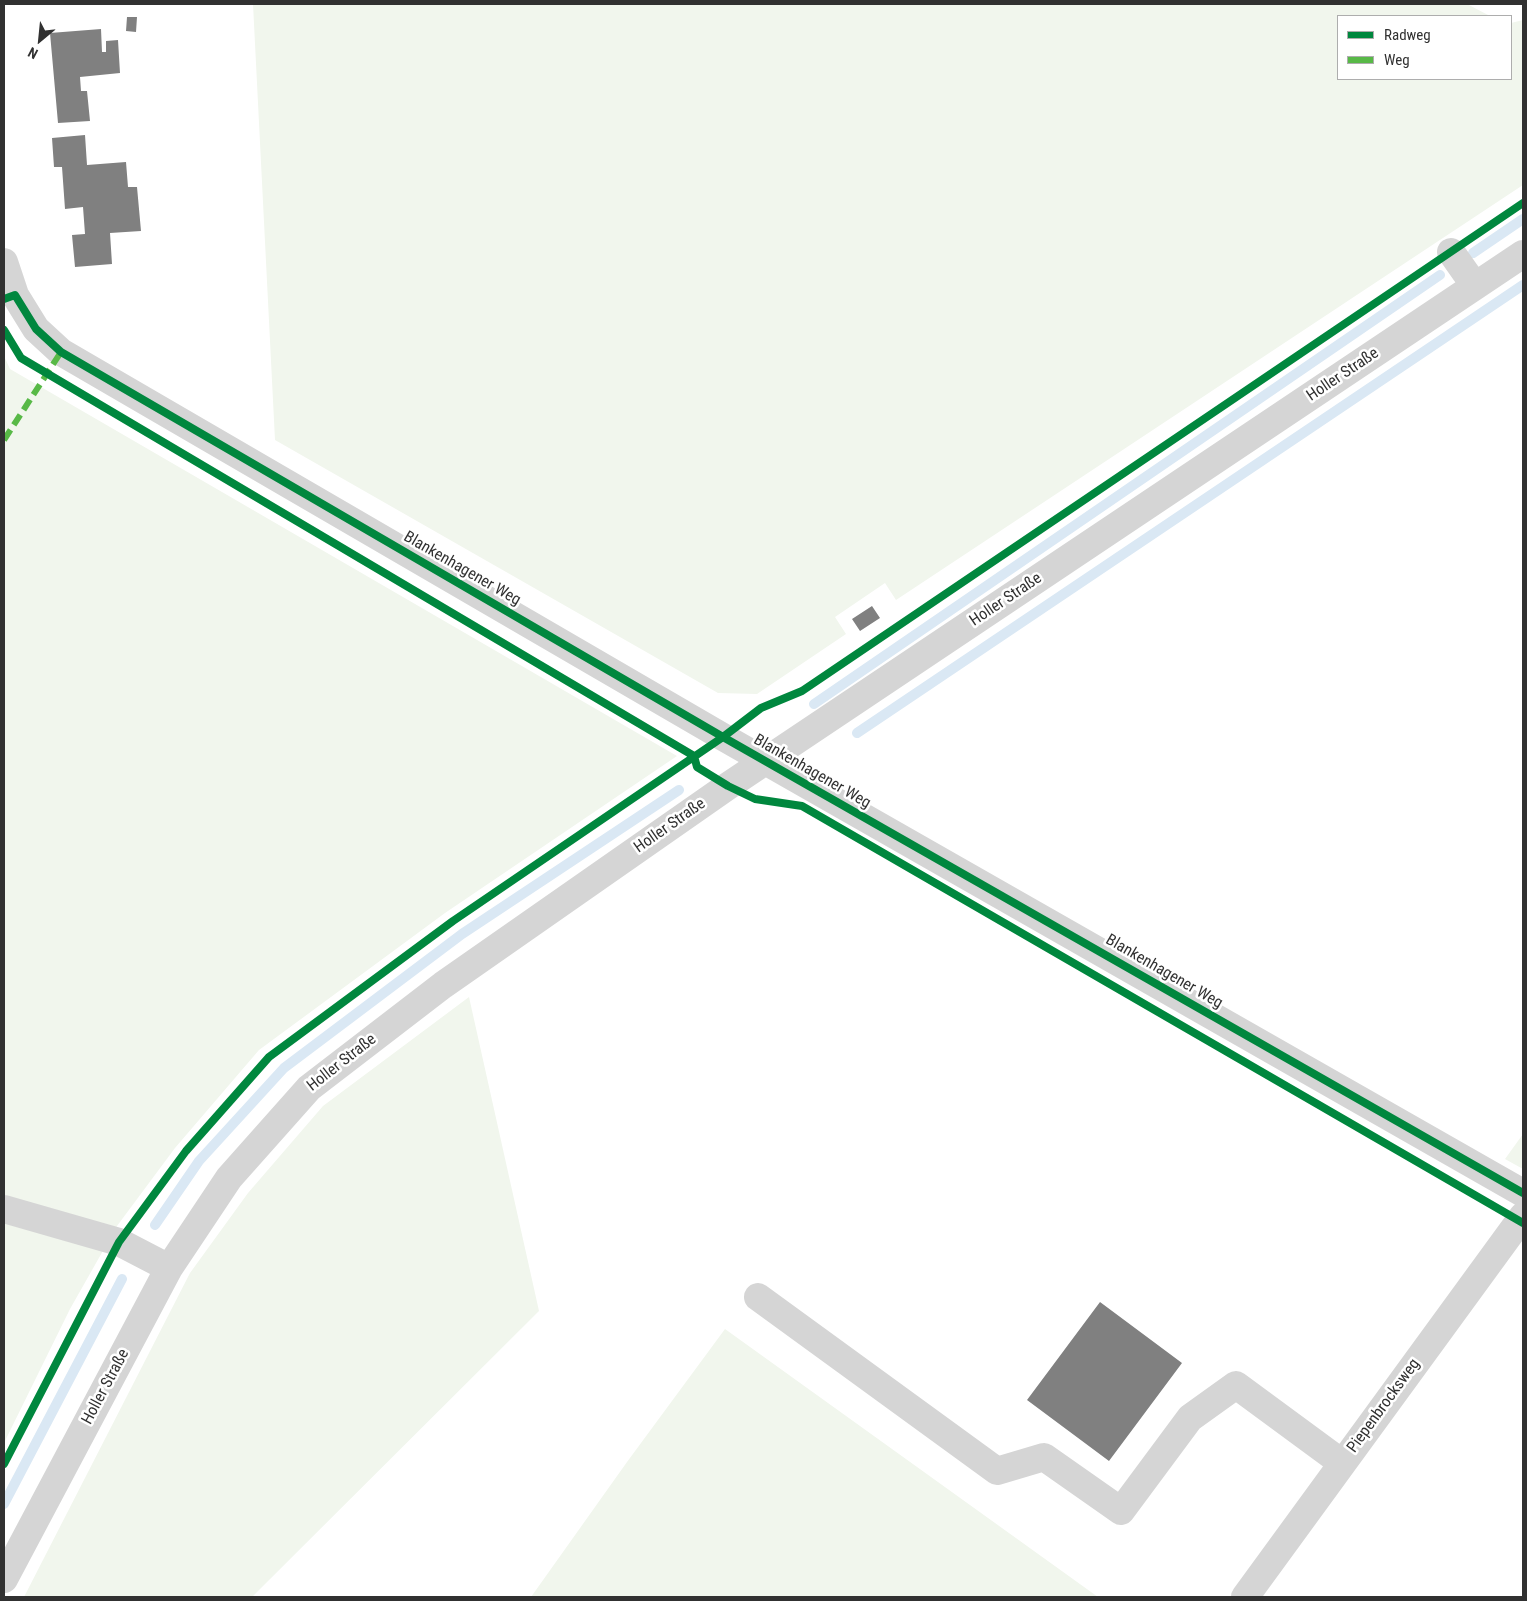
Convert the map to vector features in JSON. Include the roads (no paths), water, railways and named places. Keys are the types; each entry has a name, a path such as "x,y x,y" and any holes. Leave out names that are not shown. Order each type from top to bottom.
{"street":[{"path":"1451,252 1475,286"},
{"name":"Holler Straße","path":"4,1579 169,1268 228,1178 309,1088 443,985 766,761 1523,254"},
{"name":"Blankenhagener Weg","path":"4,262 9,297 36,329 61,352 766,761 1523,1193"},
{"path":"4,1209 119,1242 169,1268"},
{"name":"Piepenbrocksweg","path":"1245,1597 1523,1216"},
{"path":"758,1297 997,1470 1044,1457 1121,1511 1190,1418 1236,1385 1342,1463"}],"waterway":[{"path":"1473,253 1523,219"},
{"path":"814,704 1440,275"},
{"path":"857,733 1523,285"},
{"path":"155,1225 199,1161 284,1068 462,934 679,790"},
{"path":"4,1504 122,1279"}]}
